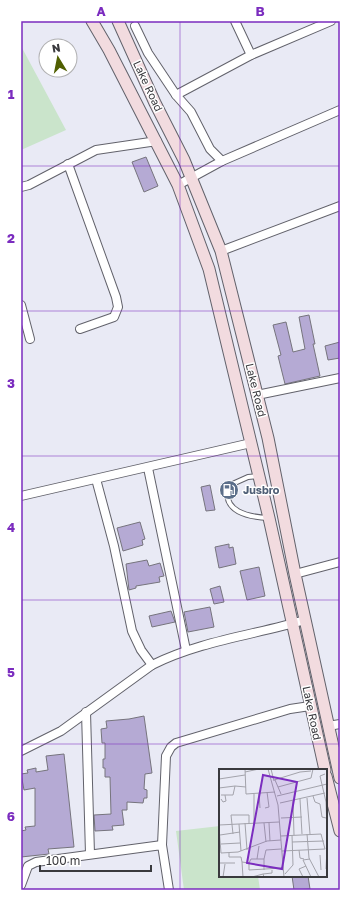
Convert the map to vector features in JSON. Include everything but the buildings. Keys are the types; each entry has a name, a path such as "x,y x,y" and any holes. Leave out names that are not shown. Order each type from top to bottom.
{"main road":[{"name":"Lake Road","path":"92,21 110,50 178,184 209,269 269,518 325,769"},
{"name":"Lake Road","path":"120,26 192,178 221,251 275,471 295,574 340,778"},
{"path":"327,780 340,831"}],"street":[{"path":"235,21 250,56"},
{"path":"176,95 250,56 331,21"},
{"path":"120,26 137,24 148,53 176,95 191,112 210,149 222,161"},
{"path":"178,184 222,161 340,110"},
{"path":"21,187 29,185 96,150 157,141"},
{"path":"68,164 116,297 118,307 114,317 80,329"},
{"path":"221,251 340,206"},
{"path":"21,305 30,339"},
{"path":"257,395 340,378"},
{"path":"21,496 148,468 250,443"},
{"path":"148,468 186,650"},
{"path":"96,479 114,546 132,631 141,650 152,665"},
{"path":"295,574 340,562"},
{"path":"21,751 61,731 152,665 186,650 305,620"},
{"path":"169,890 162,845 166,756 171,747 176,743 290,709 310,706"},
{"path":"86,712 90,854"},
{"path":"328,726 340,724"},
{"path":"21,885 31,864 90,854 162,845"}],"lane":[{"path":"259,476 248,477 228,486 228,497 231,506 242,514 250,517 269,518"}],"green space":[{"path":"21,46 66,130 21,150"},
{"path":"219,826 219,877 258,877 260,890 184,890 176,831"}],"place":[{"name":"Jusbro","path":"229,490"}]}
